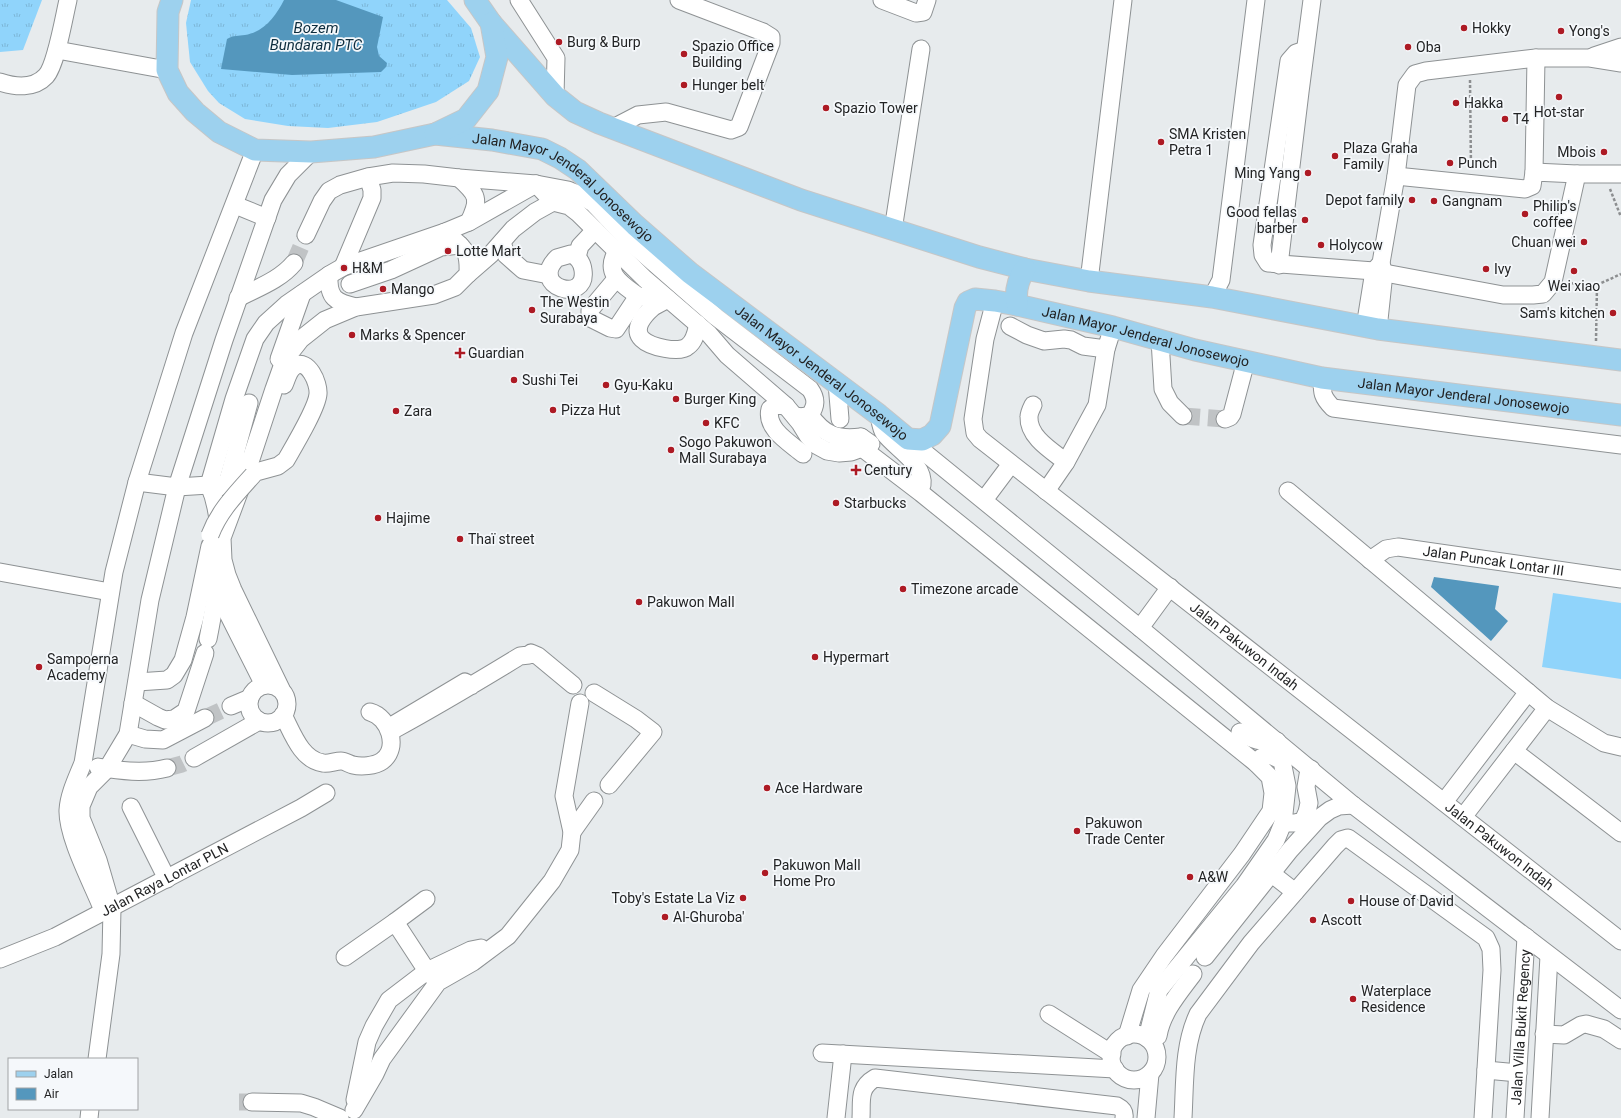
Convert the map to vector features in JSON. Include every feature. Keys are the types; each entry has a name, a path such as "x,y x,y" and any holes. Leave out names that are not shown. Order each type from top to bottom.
{"main road":[{"name":"Jalan Mayor Jenderal Jonosewojo","path":"172,0 168,12 167,70 178,93 195,112 219,132 256,150 311,152 374,147 435,134 492,140 542,149 560,158 578,170 636,225 690,273 837,383 908,439 922,440 932,435 940,426 965,308 968,302 975,299 1017,305 1113,327 1196,350 1322,378 1621,416"},
{"path":"474,0 491,23 555,96 575,112 612,128 801,200 979,257 1025,269 1089,281 1212,297 1372,328 1621,360"},
{"path":"435,134 466,118 488,91 497,57 491,23"},
{"path":"1017,305 1016,290 1021,275 1025,269"}],"street":[{"path":"0,82 12,86 29,86 46,76 57,50 68,0"},
{"path":"519,0 556,58 555,96"},
{"path":"612,128 638,115 666,112 731,130 739,127 771,43 771,37 763,32 679,0"},
{"path":"882,0 916,13 923,12 927,0"},
{"path":"1089,281 1123,0"},
{"path":"1212,297 1221,280 1256,0"},
{"path":"1312,0 1305,50 1296,53 1289,61 1262,245 1262,256 1268,263 1279,265 1380,269 1503,295 1543,294 1553,282 1577,174"},
{"path":"1590,58 1621,47"},
{"path":"57,50 167,70"},
{"path":"893,230 921,50"},
{"path":"1396,176 1528,188 1532,186 1534,172 1536,58"},
{"path":"1372,328 1380,269 1396,176 1407,85 1415,74 1470,65 1536,58 1590,58 1621,62"},
{"path":"109,914 80,855 69,824 68,809 71,794 83,764 110,592 137,482 184,333 256,150"},
{"path":"97,1058 111,954 109,914 98,860 82,818 81,806 89,788 107,769 128,734 150,600 177,487 238,298 266,218 273,200 288,175 311,152"},
{"path":"1534,172 1621,174"},
{"path":"306,235 322,201 329,191 340,185 368,177 393,173 424,174 536,184 568,190 593,203 630,242 711,313 810,389 815,395 816,404 803,420"},
{"path":"356,307 344,304 333,298 330,291 336,271 372,198 372,190 368,177"},
{"path":"459,178 473,190 476,198 476,208 469,222"},
{"path":"133,703 158,718 166,720 174,719 186,711 206,646 217,592 218,523 211,488 234,398 255,340 266,323 288,304 336,271 469,222 536,184"},
{"path":"536,184 552,202 570,206 663,294 709,334 727,355 803,420 816,445 839,453 851,452 862,442"},
{"path":"508,200 524,202 535,212"},
{"path":"194,758 259,721 272,723 283,716 288,705 287,699 231,585 223,560 222,545 228,521 247,471 284,361 301,339 324,320 356,307 434,295 454,287 491,254 513,229 535,212 552,202"},
{"path":"235,205 266,218"},
{"path":"577,257 580,246 595,230"},
{"path":"445,232 466,250 468,259 468,274"},
{"path":"502,242 506,255 523,270 549,275"},
{"path":"350,284 391,270 441,247 460,245"},
{"path":"617,251 613,257 612,265 612,271 616,279 638,296 642,297 663,294"},
{"path":"571,254 577,257 581,262 584,276 581,283 576,288 570,290 557,286 552,282 549,275 549,268 557,258 571,254"},
{"path":"238,298 278,277 287,271 294,263"},
{"path":"616,279 590,310 590,318 610,328 616,329 638,296"},
{"path":"137,482 177,487 211,488 228,482 238,474 244,467 303,293"},
{"path":"303,293 321,296 328,309 324,320"},
{"path":"663,294 640,322 639,333 642,340 660,348 681,350 687,348 694,341 698,324"},
{"name":"Jalan Pakuwon Indah","path":"995,301 985,339 973,419 975,433 980,440 1621,941"},
{"path":"1010,326 1027,336 1044,341 1064,339 1071,340 1083,346 1106,349"},
{"path":"1046,491 1066,462 1097,404 1106,349 1113,327"},
{"path":"1160,340 1163,389 1170,403 1183,416"},
{"path":"1225,419 1230,417 1232,414 1246,361"},
{"path":"137,677 163,672 173,661 202,544 210,536 214,523 224,507 255,474 278,466 286,460 314,408 318,394 318,386 310,369 300,365 295,366 290,370 263,445 255,474"},
{"path":"1322,378 1322,393 1325,400 1333,408 1476,428 1621,445"},
{"path":"837,383 840,419"},
{"path":"228,482 249,403"},
{"path":"803,420 776,405 770,409 768,417 774,429 803,454"},
{"path":"1033,405 1028,416 1034,435 1066,462"},
{"path":"879,415 883,432 918,467 923,478 922,484"},
{"path":"908,439 1140,628 1353,805 1621,1010"},
{"path":"862,442 922,484 1258,761 1270,777 1273,793 1271,811 1258,831 1164,956 1141,990 1127,1036"},
{"path":"862,442 921,493 1258,761"},
{"path":"984,500 1011,464"},
{"path":"1288,491 1547,708 1604,743 1621,747"},
{"name":"Jalan Puncak Lontar III","path":"1370,560 1386,549 1398,548 1621,579"},
{"path":"0,572 110,592"},
{"path":"1140,628 1170,587"},
{"path":"217,592 264,685"},
{"path":"395,729 520,656 529,655 537,658 573,685"},
{"path":"583,680 589,682 593,687 594,693 591,699 586,703 580,703 574,699 571,693 573,685 577,681 583,680"},
{"path":"259,721 250,711 249,704 253,692 258,687 270,684 281,689"},
{"path":"1444,802 1528,692"},
{"path":"594,693 636,719 653,732 610,785"},
{"path":"231,706 250,698"},
{"path":"349,1115 367,1042 374,1026 389,1000 432,976 471,950 495,945 508,936 552,881 570,850 572,832 564,796 580,703"},
{"path":"1463,817 1547,708"},
{"path":"283,716 302,750 312,759 322,763 342,761 362,766 383,760 389,752 392,743 389,732 383,720 375,713 370,712"},
{"path":"128,734 145,739 163,740 205,718"},
{"path":"1240,732 1250,739 1258,741 1277,741"},
{"path":"1514,751 1621,833"},
{"path":"1049,1014 1113,1061 1120,1074 1126,1078 1134,1080 1142,1079 1150,1074 1155,1067 1156,1062 1152,1044 1159,990 1244,886 1276,840 1283,823 1287,786 1282,761 1273,756 1265,755 1258,761"},
{"path":"83,764 130,772 167,768"},
{"path":"1283,823 1303,821 1308,812 1309,802 1306,787 1308,775 1311,769"},
{"name":"Jalan Raya Lontar PLN","path":"0,959 109,914 167,879 301,808 326,793"},
{"path":"572,832 594,801"},
{"path":"1205,957 1290,850 1319,818 1330,810 1339,806 1353,805"},
{"path":"130,807 167,879"},
{"path":"1258,831 1276,840"},
{"path":"1183,1118 1187,1047 1193,1024 1198,1014 1251,943 1295,892 1341,840 1351,838 1486,938 1492,949 1483,1118"},
{"path":"1272,874 1295,892"},
{"path":"345,957 426,899"},
{"path":"395,922 432,976"},
{"name":"Jalan Villa Bukit Regency","path":"1515,1118 1526,937"},
{"name":"Jalan Villa Bukit Regency","path":"1540,1118 1549,956"},
{"path":"1152,1044 1167,1012 1193,974"},
{"path":"349,1115 376,1074 382,1060 432,976"},
{"path":"1544,1034 1564,1034 1586,1024 1604,1029 1621,1040"},
{"path":"1113,1061 1115,1046 1120,1040 1127,1036 1138,1034 1152,1044"},
{"path":"822,1053 1113,1061"},
{"path":"836,1118 843,1054"},
{"path":"1146,1118 1150,1074"},
{"path":"1486,1075 1518,1079"},
{"path":"861,1118 862,1090 867,1082 875,1078 1118,1106 1125,1114 1124,1118"},
{"path":"252,1102 301,1103 349,1115"}],"path":[{"path":"1470,65 1471,183"},
{"path":"1604,174 1621,217"},
{"path":"1553,282 1597,285 1621,274"},
{"path":"1596,356 1597,285"}],"green space":[{"path":"0,0 42,0 23,50 0,52"},
{"path":"191,0 447,0 471,28 480,57 469,81 436,102 377,122 328,128 288,126 245,119 219,103 208,91 190,62 186,23"},
{"path":"1553,593 1621,603 1621,679 1542,667"}],"water":[{"name":"Bozem Bundaran PTC","path":"284,0 336,0 383,17 377,47 379,56 387,63 386,67 381,72 292,75 221,69 227,39 234,36 252,33 264,27 277,12"},
{"path":"1434,577 1499,586 1495,609 1508,621 1491,641 1431,587"}],"tunnel":[{"path":"294,263 306,235"},
{"path":"1183,416 1225,419"},
{"path":"205,718 231,706"},
{"path":"167,768 182,764 194,758"},
{"path":"239,1102 252,1102"}],"place":[{"name":"Hokky","path":"1464,28"},
{"name":"Yong's","path":"1561,31"},
{"name":"Burg & Burp","path":"559,42"},
{"name":"Oba","path":"1408,47"},
{"name":"Spazio Office Building","path":"684,54"},
{"name":"Hunger belt","path":"684,85"},
{"name":"Hot-star","path":"1559,97"},
{"name":"Hakka","path":"1456,103"},
{"name":"Spazio Tower","path":"826,108"},
{"name":"T4","path":"1505,119"},
{"name":"SMA Kristen Petra 1","path":"1161,142"},
{"name":"Mbois","path":"1604,152"},
{"name":"Plaza Graha Family","path":"1335,156"},
{"name":"Punch","path":"1450,163"},
{"name":"Ming Yang","path":"1308,173"},
{"name":"Depot family","path":"1412,200"},
{"name":"Gangnam","path":"1434,201"},
{"name":"Philip's coffee","path":"1525,214"},
{"name":"Good fellas barber","path":"1305,220"},
{"name":"Chuan wei","path":"1584,242"},
{"name":"Holycow","path":"1321,245"},
{"name":"Lotte Mart","path":"448,251"},
{"name":"H&M","path":"344,268"},
{"name":"Ivy","path":"1486,269"},
{"name":"Wei xiao","path":"1574,271"},
{"name":"Mango","path":"383,289"},
{"name":"The Westin Surabaya","path":"532,310"},
{"name":"Sam's kitchen","path":"1613,313"},
{"name":"Marks & Spencer","path":"352,335"},
{"name":"Guardian","path":"460,353"},
{"name":"Sushi Tei","path":"514,380"},
{"name":"Gyu-Kaku","path":"606,385"},
{"name":"Burger King","path":"676,399"},
{"name":"Pizza Hut","path":"553,410"},
{"name":"Zara","path":"396,411"},
{"name":"KFC","path":"706,423"},
{"name":"Sogo Pakuwon Mall Surabaya","path":"671,450"},
{"name":"Century","path":"856,470"},
{"name":"Starbucks","path":"836,503"},
{"name":"Hajime","path":"378,518"},
{"name":"Thaï street","path":"460,539"},
{"name":"Timezone arcade","path":"903,589"},
{"name":"Pakuwon Mall","path":"639,602"},
{"name":"Hypermart","path":"815,657"},
{"name":"Sampoerna Academy","path":"39,667"},
{"name":"Ace Hardware","path":"767,788"},
{"name":"Pakuwon Trade Center","path":"1077,831"},
{"name":"Pakuwon Mall Home Pro","path":"765,873"},
{"name":"A&W","path":"1190,877"},
{"name":"Toby's Estate La Viz","path":"743,898"},
{"name":"House of David","path":"1351,901"},
{"name":"Al-Ghuroba'","path":"665,917"},
{"name":"Ascott","path":"1313,920"},
{"name":"Waterplace Residence","path":"1353,999"}]}
